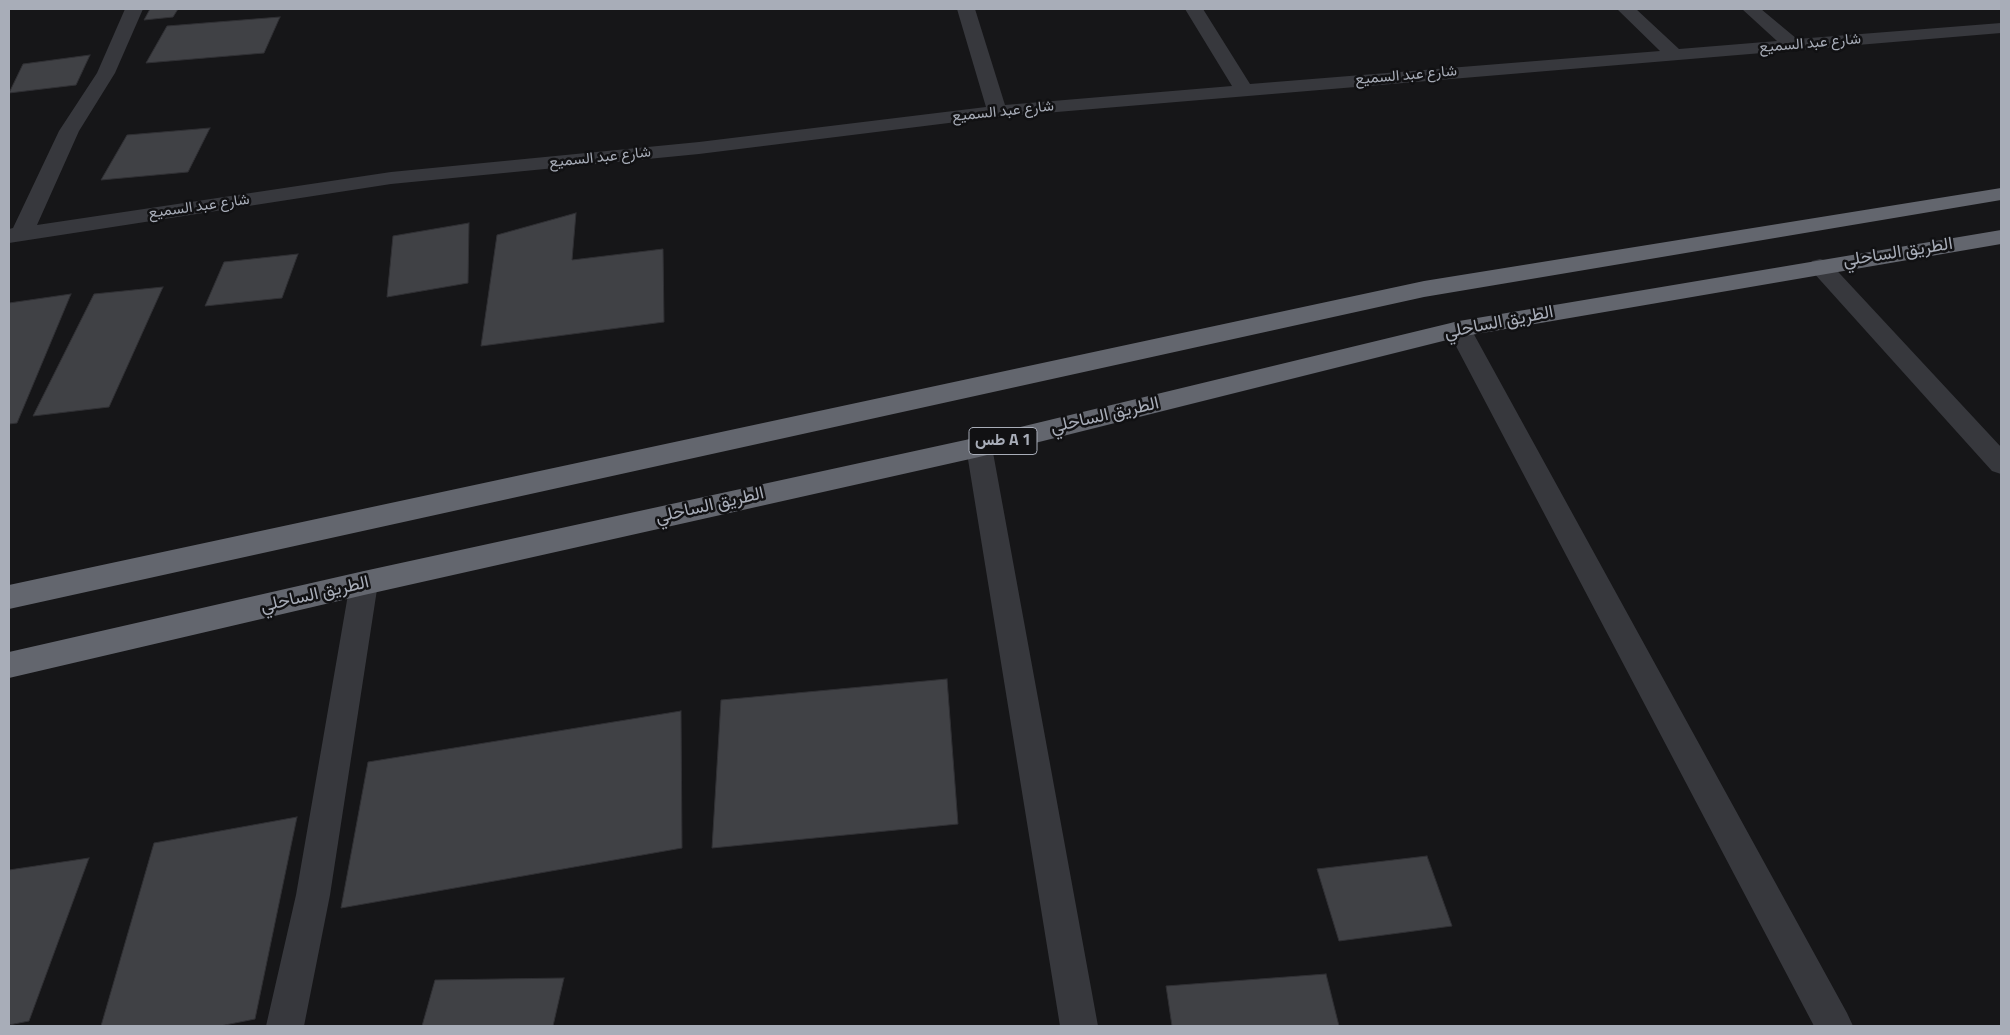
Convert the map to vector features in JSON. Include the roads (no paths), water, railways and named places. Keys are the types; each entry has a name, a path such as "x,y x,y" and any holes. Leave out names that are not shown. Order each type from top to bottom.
{"highway":[{"path":"9,597 1424,289 2001,194"},
{"name":"الطريق الساحلي","path":"9,666 364,583 979,447 1458,329 1820,266 2001,237"}],"street":[{"path":"15,234 53,170 69,131 106,73 134,9"},
{"path":"966,9 997,111"},
{"path":"1194,9 1245,91"},
{"path":"1626,9 1674,54"},
{"path":"1751,9 1793,45"},
{"name":"شارع عبد السميع","path":"15,234 391,178 699,148 997,111 1793,45 1997,22"},
{"path":"1820,266 2001,464"},
{"path":"1458,329 1834,1026"},
{"path":"979,447 1079,1026"},
{"path":"285,1026 313,895 364,583"}]}
